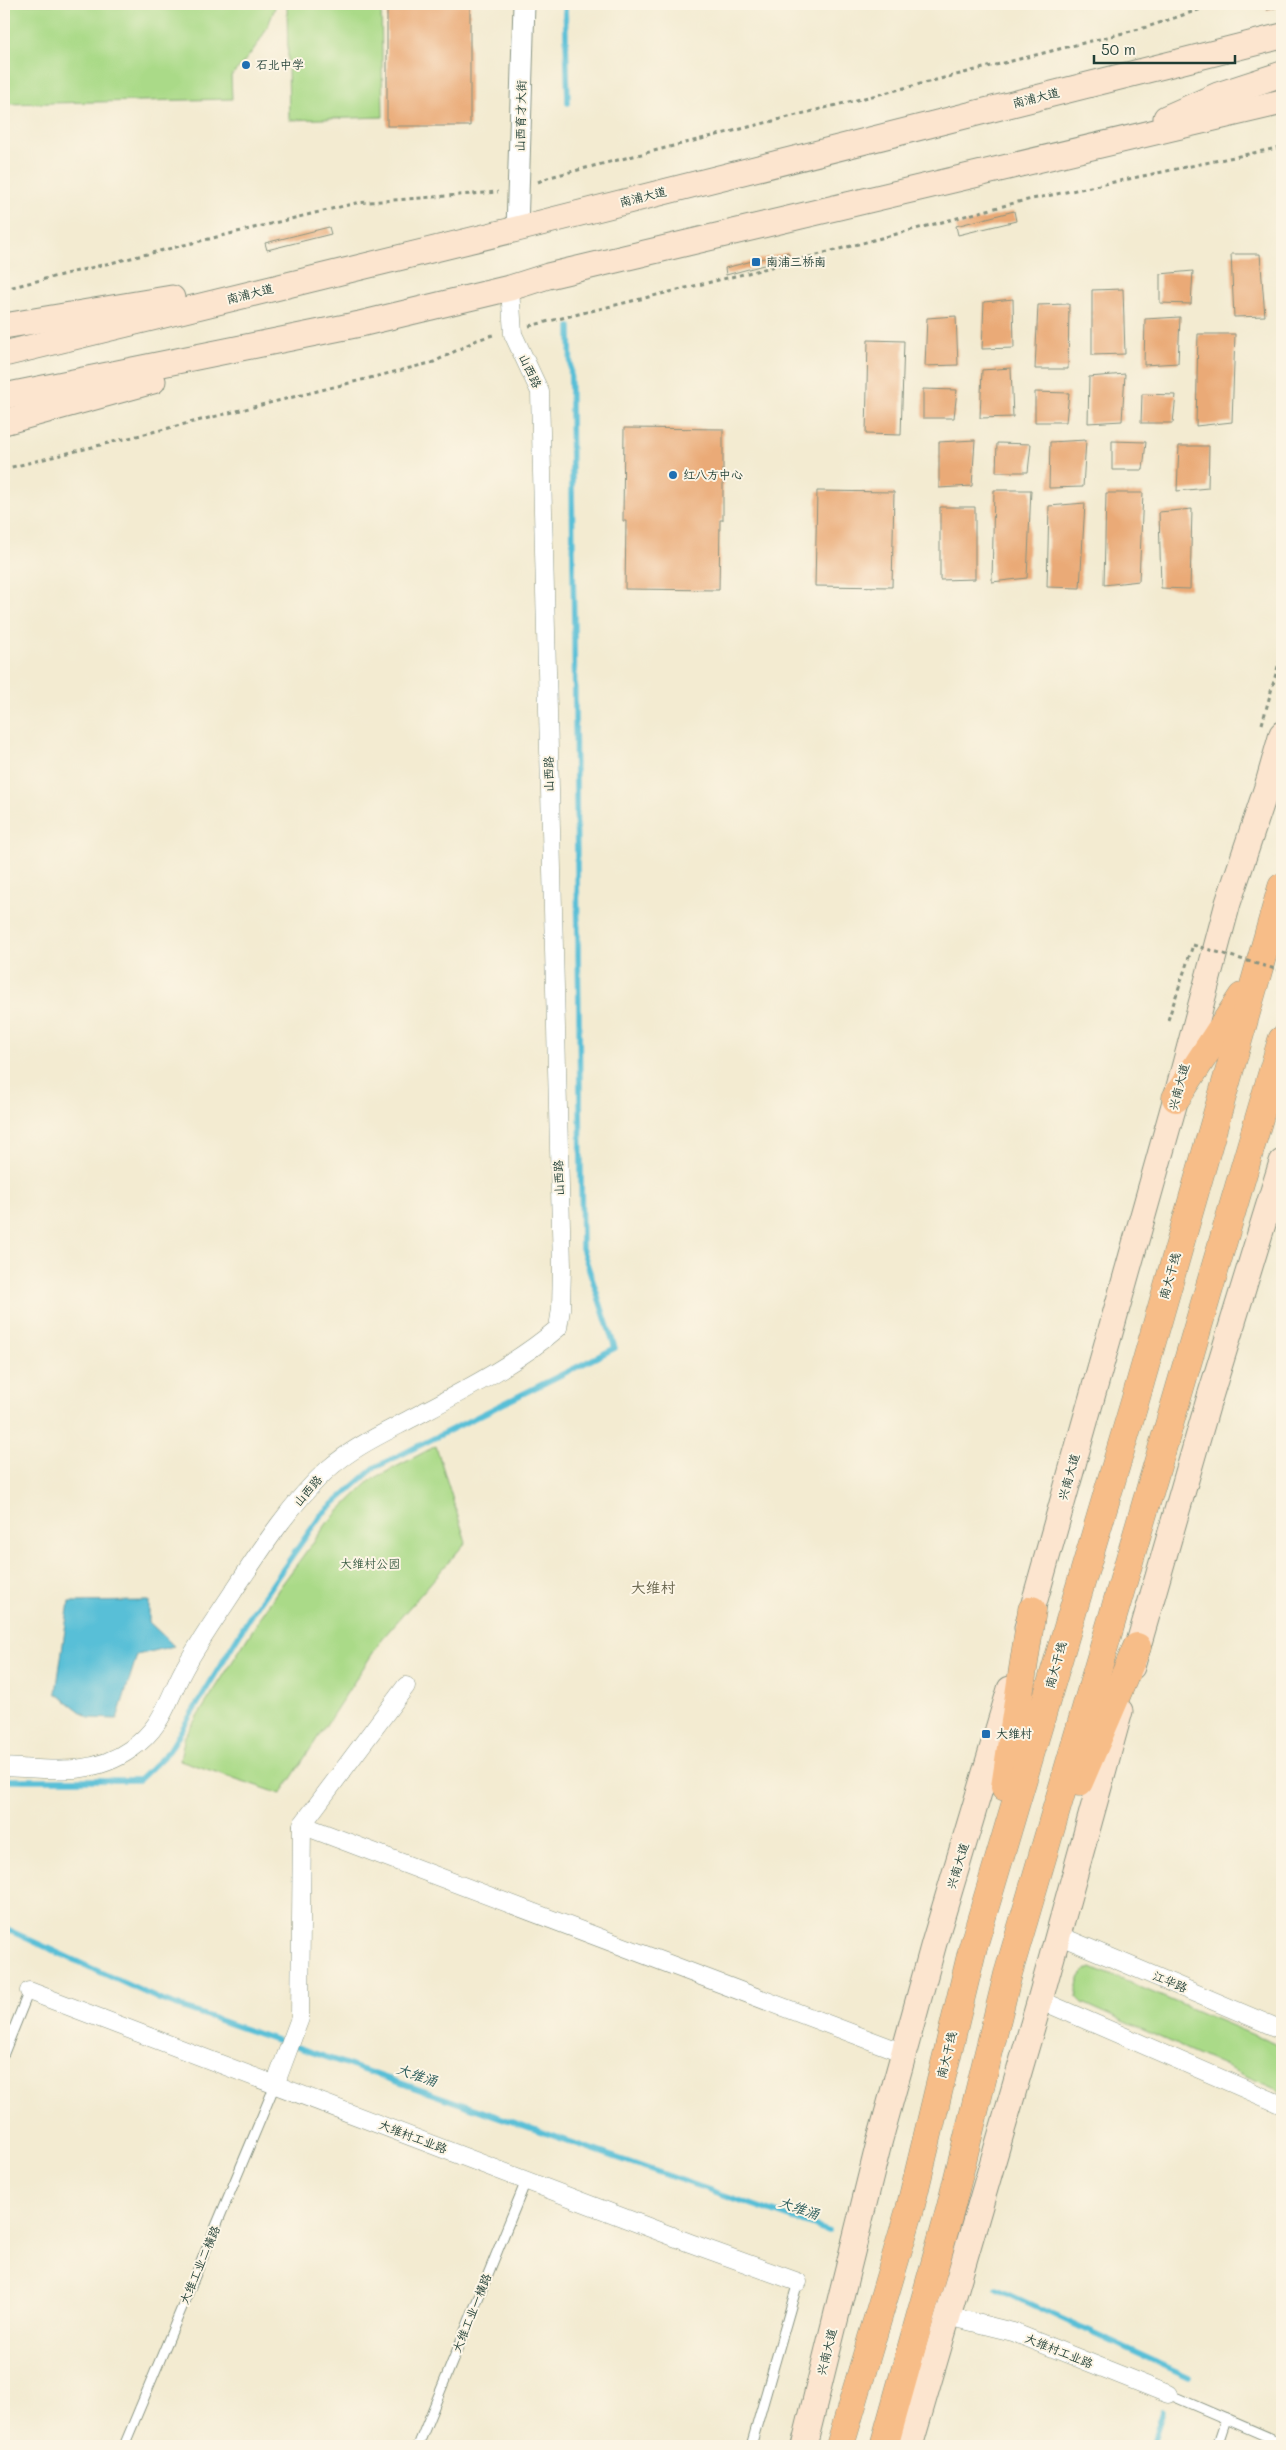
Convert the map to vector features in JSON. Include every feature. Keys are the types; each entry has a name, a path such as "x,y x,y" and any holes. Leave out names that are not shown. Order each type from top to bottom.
{"highway":[{"name":"南大干线","path":"840,2446 910,2209 973,1947 1132,1410 1270,973 1282,887"},
{"path":"1176,1098 1270,973"},
{"path":"884,2446 950,2210 1008,1974 1282,1040"},
{"path":"988,1897 1032,1610"},
{"path":"1026,1913 1138,1647"}],"main road":[{"name":"南浦大道","path":"4,354 517,229 1282,36"},
{"path":"1113,141 1218,95 1282,74"},
{"path":"4,422 360,324 510,288 548,276 1282,102"},
{"path":"4,326 366,266"},
{"path":"4,396 360,324"},
{"name":"兴南大道","path":"804,2446 859,2220 934,1943 984,1781 1176,1098 1228,903 1267,788 1282,734"},
{"path":"910,2446 1040,2000 1208,1403 1282,1162"}],"street":[{"name":"山西育才大街","path":"517,229 524,4"},
{"name":"山西路","path":"4,1767 76,1771 109,1762 132,1749 148,1734 165,1712 187,1663 270,1537 327,1470 363,1444 454,1396 542,1342 558,1328 561,1308 562,1267 540,392 513,334 510,288"},
{"path":"275,2085 300,2018 302,1825 406,1686"},
{"path":"302,1825 904,2053"},
{"name":"江华路","path":"1058,1935 1282,2030"},
{"name":"大维村工业路","path":"29,1991 798,2282"},
{"path":"1040,2000 1282,2105"},
{"name":"大维村工业路","path":"948,2316 1013,2332 1168,2394"}],"lane":[{"path":"4,2053 29,1991"},
{"name":"大维工业二横路","path":"124,2446 275,2085"},
{"name":"大维工业一横路","path":"418,2446 526,2180"},
{"path":"751,2446 798,2282"},
{"path":"1168,2394 1282,2443"},
{"path":"1217,2446 1226,2419"}],"path":[{"path":"535,183 550,177 1146,28 1216,4"},
{"path":"536,324 756,271 1009,204 1282,147"},
{"path":"4,289 356,203 499,192"},
{"path":"4,469 434,362 477,340"},
{"path":"1168,1020 1193,945 1270,973"}],"green space":[{"path":"4,4 276,4 268,25 258,43 231,76 232,99 4,104"},
{"path":"287,4 381,4 383,117 289,120"},
{"name":"大维村公园","path":"436,1446 466,1542 382,1639 281,1794 180,1760 185,1736 280,1587 328,1522 371,1480"},
{"path":"1092,1967 1282,2047 1282,2092 1083,2003 1077,1997 1079,1979"}],"water":[{"path":"149,1601 149,1622 174,1646 137,1655 117,1719 89,1718 56,1693 69,1602"}],"building":[{"path":"387,4 470,4 470,126 387,126"},
{"path":"1266,4 1282,4 1282,6 1267,10"},
{"path":"1014,211 1016,221 958,235 956,226"},
{"path":"329,227 331,234 267,250 265,243"},
{"path":"788,252 790,258 726,275 725,268"},
{"path":"1231,254 1260,254 1265,316 1234,317"},
{"path":"1193,271 1191,304 1160,303 1160,274"},
{"path":"1123,289 1125,354 1092,355 1092,290"},
{"path":"1013,299 1014,348 982,349 984,302"},
{"path":"1069,304 1068,369 1035,369 1038,305"},
{"path":"956,316 958,365 925,366 927,318"},
{"path":"1180,317 1178,363 1144,365 1145,319"},
{"path":"1198,334 1235,334 1232,422 1196,426"},
{"path":"868,340 904,341 901,435 866,434"},
{"path":"1011,368 1013,417 980,418 982,370"},
{"path":"1125,374 1122,421 1088,423 1089,377"},
{"path":"923,389 957,390 954,418 923,418"},
{"path":"1035,392 1069,393 1066,422 1035,422"},
{"path":"1142,394 1176,395 1173,423 1141,423"},
{"path":"624,428 723,429 723,520 720,520 719,590 625,589 626,521 623,521"},
{"path":"975,440 972,486 939,488 939,442"},
{"path":"1086,440 1083,487 1049,488 1050,442"},
{"path":"1112,441 1146,442 1143,470 1112,470"},
{"path":"997,443 1031,444 1028,472 996,472"},
{"path":"1179,446 1209,446 1208,488 1177,491"},
{"path":"994,490 1031,490 1027,578 992,582"},
{"path":"817,491 894,492 892,587 815,586"},
{"path":"1106,493 1143,493 1139,581 1104,585"},
{"path":"1085,503 1080,588 1047,587 1049,506"},
{"path":"940,507 975,507 975,579 940,580"},
{"path":"1192,509 1190,589 1161,588 1159,512"}],"waterway":[{"path":"565,4 568,103"},
{"path":"4,1780 139,1780 169,1751 252,1613 321,1515 374,1468 615,1348 582,1248 570,327"},
{"name":"大维涌","path":"4,1928 161,2000 828,2231"},
{"name":"大维涌","path":"997,2289 1189,2377"},
{"path":"1152,2446 1163,2410"}],"place":[{"name":"石北中学","path":"246,65"},
{"name":"南浦三桥南","path":"756,262"},
{"name":"红八方中心","path":"673,475"},
{"name":"大维村","path":"986,1734"}],"district":[{"name":"大维村","path":"653,1588"}]}
